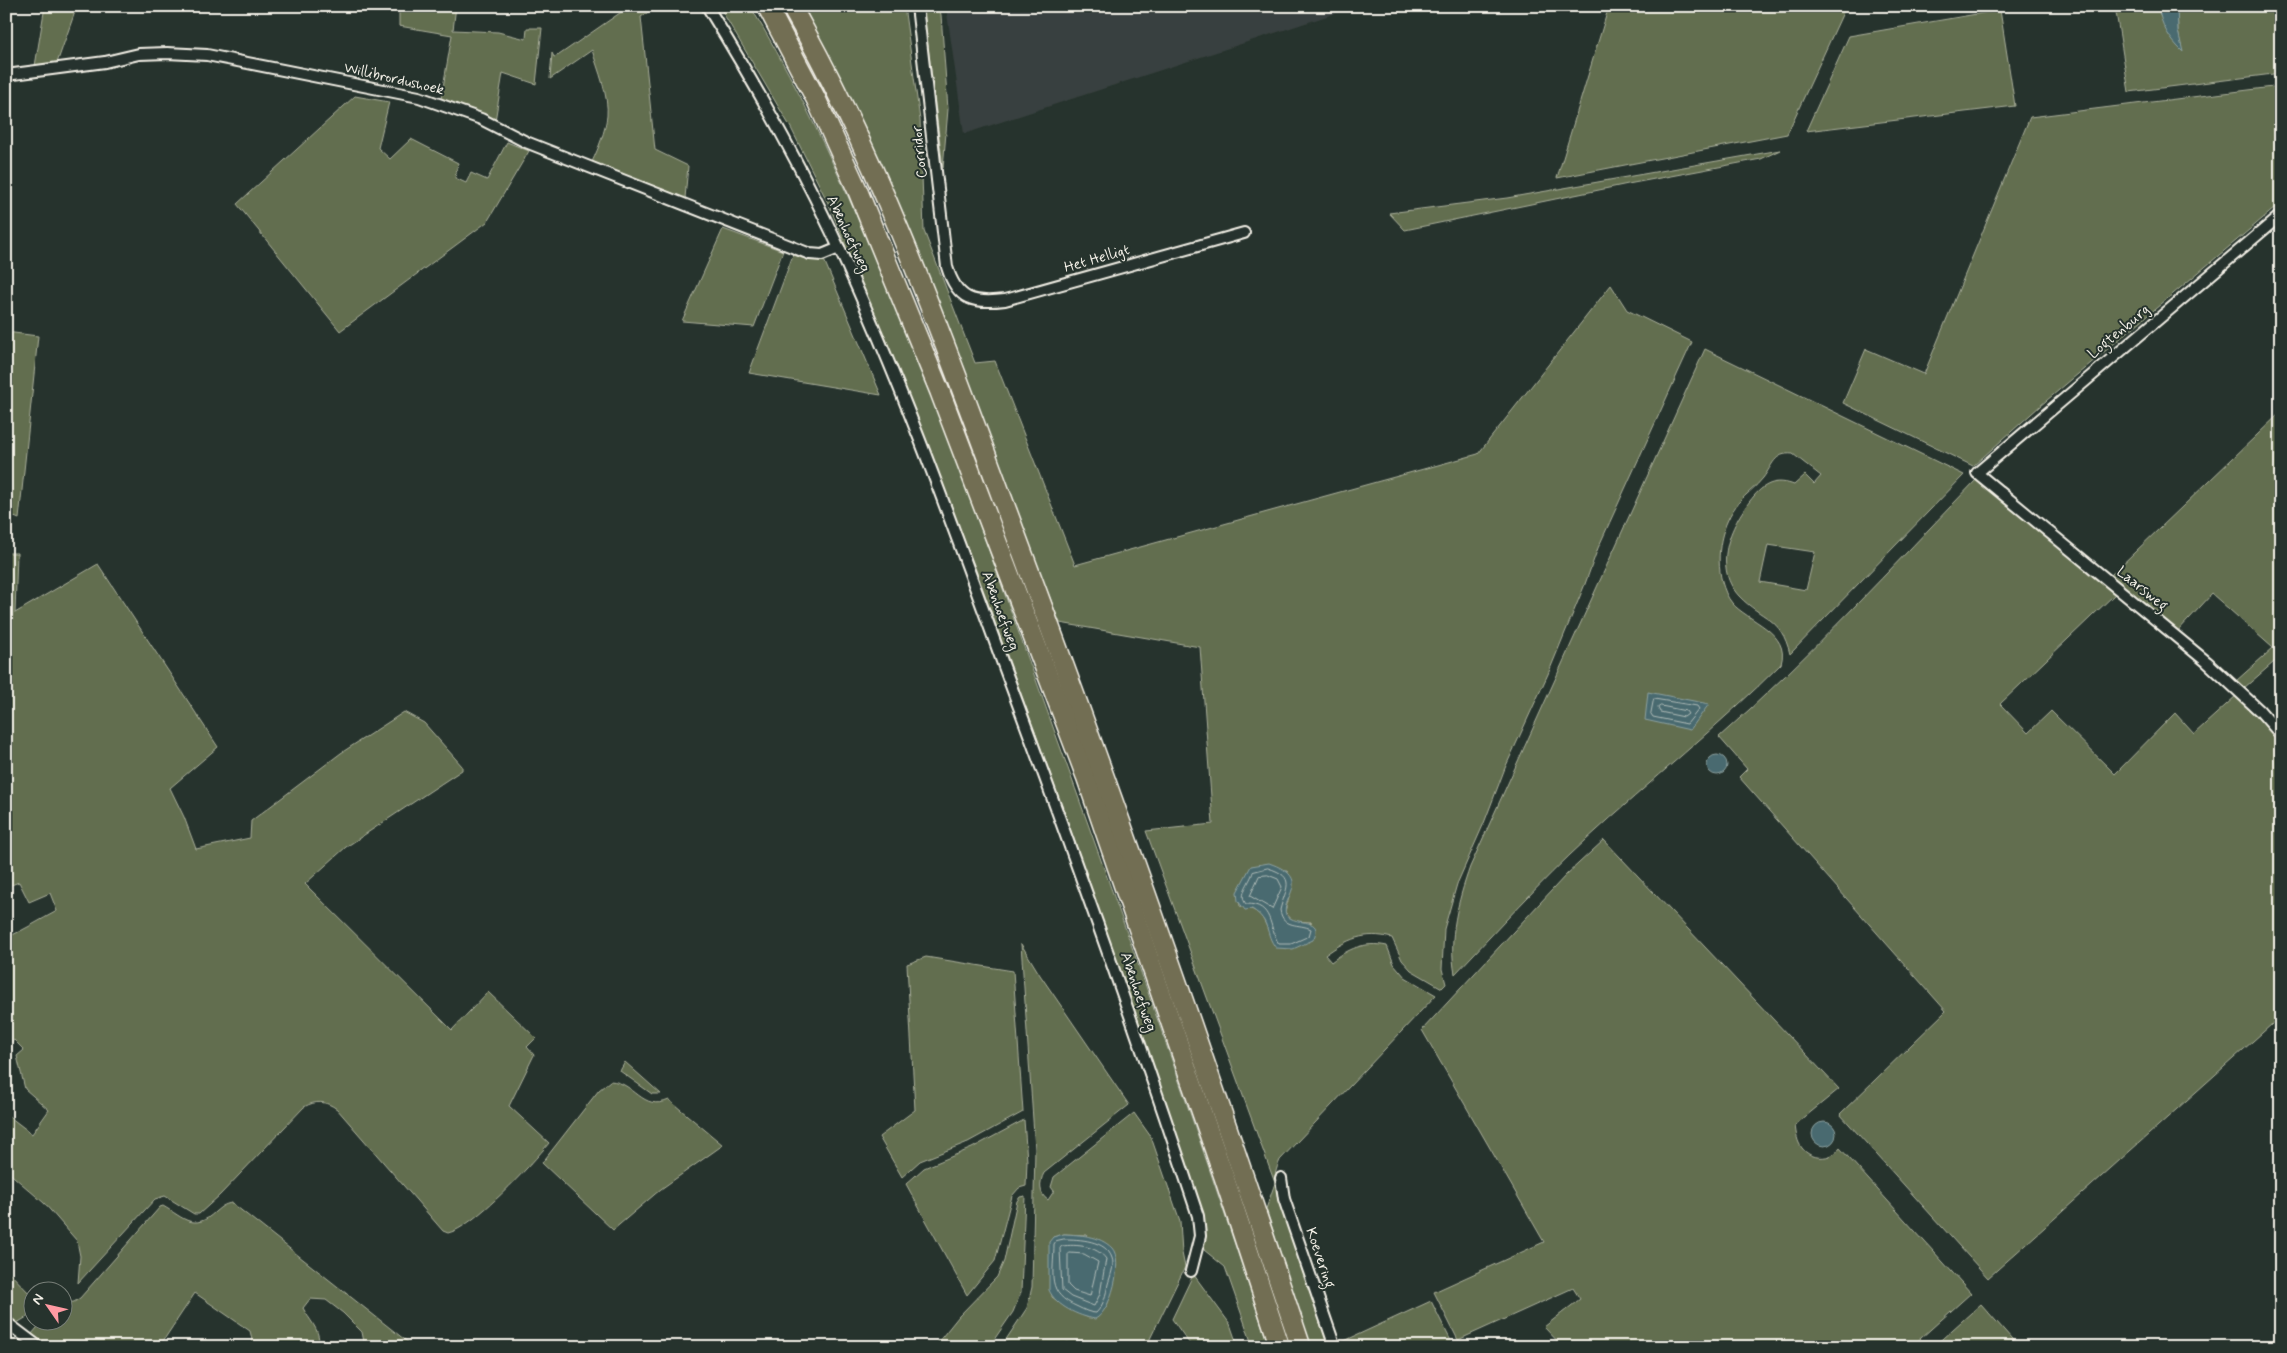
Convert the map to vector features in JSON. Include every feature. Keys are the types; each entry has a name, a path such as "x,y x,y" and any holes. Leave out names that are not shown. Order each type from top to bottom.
{"highway":[{"path":"767,6 816,99 858,189 950,420 1086,776 1224,1177 1280,1347"},
{"path":"791,6 858,136 948,354 1043,609 1190,1016 1301,1347"}],"street":[{"name":"Abenhoefweg","path":"707,6 790,150 839,248 906,406 978,596 1120,984 1198,1216 1200,1236 1198,1252 1191,1271"},
{"name":"Corridor","path":"918,6 947,268 951,281 959,292"},
{"name":"Willibrordushoek","path":"6,75 104,62 139,54 207,55 419,97 481,118 526,142 810,254 822,255 839,248"},
{"name":"Logtenburg","path":"1977,473 2281,214"},
{"name":"Het Helligt","path":"959,292 975,301 1004,300 1244,233"},
{"name":"Laarsweg","path":"1977,473 2207,662 2260,711 2281,735"},
{"name":"Koevering","path":"1282,1178 1284,1199 1334,1347"},
{"path":"6,1322 39,1347"}],"shaded area":[{"path":"946,6 1358,6 964,134"}],"green space":[{"path":"45,6 77,6 57,63 35,66"},
{"path":"399,6 456,6 453,30 498,32 526,39 527,28 542,28 536,84 503,73 495,121 441,99 452,35 399,26"},
{"path":"630,6 657,6 641,17 655,150 688,166 685,198 592,162 603,134 607,108 592,50 550,79 552,53 554,57 559,55"},
{"path":"719,6 750,6 764,29 789,75 846,192 911,344 951,447 1075,788 1174,1067 1269,1347 1253,1347 1225,1267 1204,1250 1204,1219 1197,1194 1075,842 976,570 830,207 791,128"},
{"path":"804,6 904,6 920,120 924,231 975,363 995,361 1075,565 1478,454 1611,285 1627,310 1692,342 1598,548 1548,674 1505,768 1484,823 1457,884 1444,929 1442,969 1446,984 1442,988 1411,970 1402,960 1392,938 1373,935 1357,938 1325,955 1331,962 1344,953 1364,945 1387,946 1394,964 1405,977 1436,995 1280,1160 1277,1166 1276,1184 1284,1199 1328,1347 1311,1347 1266,1209 1275,1183 1146,831 1213,824 1200,647 1060,623 962,376 904,222","holes":["1287,871 1292,886 1285,912 1293,921 1312,922 1270,935 1265,923 1257,912 1240,906 1238,892 1247,878"]},
{"path":"923,6 939,6 941,15 948,109 943,168"},
{"path":"1609,6 1846,6 1787,134 1557,178"},
{"path":"2115,6 2158,6 2160,15 2182,51 2178,31 2177,6 2281,6 2281,73 2129,92"},
{"path":"2000,10 2015,106 1806,131 1849,36"},
{"path":"2281,86 2281,203 2040,406 1973,466 1843,403 1866,349 1924,374 2030,117"},
{"path":"355,96 389,102 378,148 390,159 411,139 458,163 455,178 466,183 471,173 487,180 507,142 529,151 487,222 340,331 237,204"},
{"path":"1780,150 1761,159 1405,230 1389,213 1507,198"},
{"path":"723,229 783,251 754,327 682,321"},
{"path":"793,255 808,260 824,260 881,395 749,373"},
{"path":"6,332 38,336 19,519 6,516"},
{"path":"1705,349 1964,475 1790,654 1786,642 1776,625 1739,596 1731,584 1726,571 1728,544 1732,531 1746,506 1759,491 1777,482 1794,485 1805,475 1814,484 1821,476 1793,454 1778,457 1760,481 1739,502 1733,511 1721,540 1719,561 1722,582 1732,603 1774,635 1780,644 1782,653 1781,664 1569,856 1455,974 1453,947 1455,920 1470,867","holes":["1768,545 1815,552 1806,590 1760,582"]},
{"path":"2281,412 2281,656 2244,688 2236,681 2273,648 2212,594 2177,632 2110,576"},
{"path":"1977,479 2115,594 2000,704 2028,733 2051,711 2115,774 2175,713 2194,734 2237,695 2281,744 2281,1016 1988,1278 1840,1114 1946,1011 1739,777 1747,769 1719,737 1753,707 1818,643"},
{"path":"6,553 17,553 15,613 98,564 218,747 170,788 184,817 196,849 250,838 251,821 341,753 404,712 424,723 462,766 462,770 346,847 305,884 452,1030 488,992 536,1038 527,1047 534,1055 509,1106 549,1143 502,1194 459,1229 448,1233 443,1231 337,1109 329,1104 317,1102 304,1107 220,1195 199,1214 194,1214 165,1196 155,1199 78,1283 80,1256 77,1241 44,1203 6,1170 6,1114 32,1134 49,1110 25,1089 17,1056 24,1050 14,1040 6,1046 6,997 8,997 6,938 57,911 50,893 29,902 19,882 6,887"},
{"path":"1604,840 1839,1089 1795,1125 1800,1146 1810,1155 1816,1157 1832,1155 1840,1148 1971,1293 1911,1347 1563,1347 1544,1327 1580,1299 1573,1288 1458,1340 1434,1292 1544,1242 1422,1030 1566,875"},
{"path":"1021,944 1129,1105 1044,1173 1041,1180 1041,1192 1048,1200 1054,1191 1051,1187 1054,1177 1134,1113 1151,1137 1180,1221 1185,1267 1146,1347 1076,1347 1067,1342 1064,1347 1016,1347 1005,1341 1027,1308 1032,1287 1035,1149","holes":["1064,1234 1087,1235 1115,1278 1107,1306 1089,1318 1065,1307 1052,1297 1053,1237"]},
{"path":"926,957 1013,971 1023,1112 968,1142 920,1161 902,1177 879,1137 915,1110 907,964"},
{"path":"625,1062 661,1094 652,1094 620,1071"},
{"path":"610,1081 626,1086 645,1100 660,1103 669,1100 723,1145 661,1189 613,1230 542,1163 599,1090"},
{"path":"1024,1120 1027,1161 1026,1186 1019,1188 1012,1196 995,1261 967,1295 906,1184 924,1168 972,1148"},
{"path":"1025,1196 1021,1292 1013,1312 989,1347 934,1347 959,1316 997,1277 1004,1261 1017,1201 1020,1197"},
{"path":"232,1203 414,1347 365,1347 362,1332 343,1313 326,1300 310,1299 303,1308 319,1337 319,1342 315,1347 254,1347 250,1331 195,1293 159,1347 45,1347 31,1335 35,1330 72,1330 72,1302 80,1298 160,1207 163,1206 189,1221 195,1222 208,1218 227,1204"},
{"path":"6,1269 22,1286 22,1320 17,1323 6,1315"},
{"path":"1191,1271 1230,1324 1238,1347 1192,1347 1172,1319 1192,1277"},
{"path":"1431,1301 1452,1343 1443,1347 1344,1347 1342,1342"},
{"path":"1981,1304 2019,1347 1933,1347"}],"water":[{"path":"2158,6 2177,6 2178,31 2183,52 2166,31"},
{"path":"1648,692 1709,704 1690,730 1645,720"},
{"path":"1717,755 1724,758 1727,765 1724,772 1717,775 1710,772 1707,765 1710,758"},
{"path":"1269,863 1283,869 1290,875 1293,882 1285,908 1286,915 1291,919 1313,925 1315,928 1316,933 1313,940 1293,949 1276,948 1272,943 1262,918 1252,909 1245,910 1238,901 1237,892 1251,866"},
{"path":"1824,1122 1832,1126 1836,1134 1832,1142 1824,1146 1816,1142 1812,1134 1816,1126"},
{"path":"1064,1234 1089,1236 1101,1240 1112,1248 1115,1254 1117,1264 1111,1297 1101,1314 1095,1319 1068,1309 1052,1296 1049,1290 1049,1242 1053,1237"}]}
